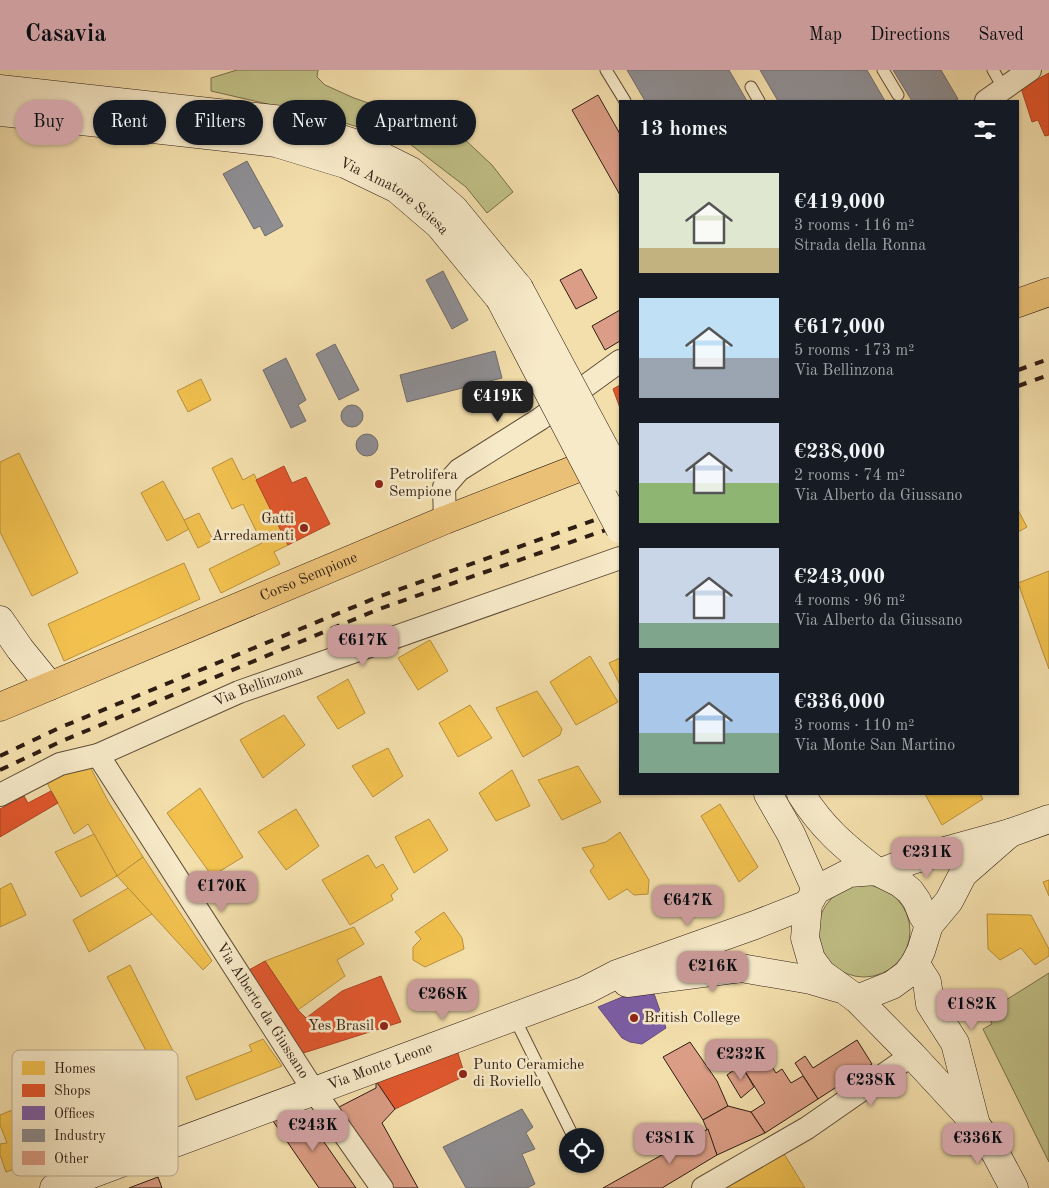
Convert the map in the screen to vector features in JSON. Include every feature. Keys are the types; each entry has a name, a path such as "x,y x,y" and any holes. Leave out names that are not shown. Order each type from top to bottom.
{"main road":[{"path":"1019,303 1049,292"},
{"name":"Corso Sempione","path":"0,705 50,686 445,520 619,452"}],"street":[{"path":"994,87 1030,70"},
{"name":"Via Amatore Sciesa","path":"0,89 283,120 357,144 411,171 454,209 509,294 619,475"},
{"name":"Via Amatore Sciesa","path":"0,112 276,143 345,164 397,190 439,225 509,294 619,527"},
{"path":"445,520 444,487 459,470 540,418 619,362"},
{"name":"Via Bellinzona","path":"0,795 60,764 98,755 239,692 619,558"},
{"path":"0,620 20,649 50,686"},
{"name":"Via Alberto da Giussano","path":"98,755 314,1091 382,1188"},
{"path":"769,795 791,834 812,897 805,930 807,949 811,959 822,974 848,994 912,1055 976,1123 996,1154 1014,1188"},
{"path":"802,795 812,812 840,843 879,872 900,883 910,891 929,925"},
{"path":"812,897 849,873 879,872 912,860 1010,833 1049,819"},
{"path":"848,994 892,985 906,974 915,963 921,951 929,925 949,901 963,874 1010,833"},
{"name":"Via Monte Leone","path":"178,1142 586,990 617,974 755,925 812,897"},
{"path":"915,963 927,982 930,1004 955,1043 976,1123"},
{"name":"Via Monte Leone","path":"586,990 741,968 811,980 848,994"},
{"path":"702,1188 807,1128 912,1055"},
{"name":"Via Monte Leone","path":"54,1188 86,1176"}],"lane":[{"path":"606,70 624,100"},
{"path":"883,70 898,95"},
{"path":"751,87 758,100"},
{"path":"514,1017 569,1128"}],"green space":[{"path":"237,70 318,70 317,77 325,85 360,100 356,100 356,126 346,123 346,100 273,100 273,105 263,103 263,100 250,100 211,91 211,78"},
{"path":"411,145 471,145 492,165 513,192 487,213 466,187"},
{"path":"864,885 882,888 897,898 907,913 910,931 907,949 897,964 882,974 864,977 846,974 831,964 821,949 818,931 821,913 831,898 846,888"},
{"path":"1049,973 1049,1162 983,1029 992,1024 987,1012"}],"building: Homes":[{"path":"201,379 211,400 188,412 177,391"},
{"path":"19,453 78,573 32,596 0,532 0,462"},
{"path":"232,458 243,480 254,474 288,545 274,552 280,564 221,593 209,569 262,543 243,504 232,509 212,468"},
{"path":"163,481 189,529 167,541 141,493"},
{"path":"1019,512 1027,527 1019,531"},
{"path":"199,513 213,540 198,548 184,520"},
{"path":"184,563 200,599 64,661 48,624"},
{"path":"1049,571 1049,669 1019,586 1019,583"},
{"path":"430,640 448,671 418,690 398,658"},
{"path":"590,656 618,702 576,725 550,682"},
{"path":"619,658 619,683 609,663"},
{"path":"348,679 365,713 338,729 317,697"},
{"path":"537,691 562,729 560,735 523,757 496,708"},
{"path":"470,705 492,738 458,757 439,723"},
{"path":"284,715 305,745 263,778 240,740"},
{"path":"388,748 403,776 373,797 352,766"},
{"path":"87,761 108,801 143,857 117,876 88,824 74,834 45,779"},
{"path":"578,766 601,802 562,820 538,780"},
{"path":"512,770 530,806 496,821 479,793"},
{"path":"200,788 243,857 212,876 167,813"},
{"path":"926,795 981,795 983,799 942,825"},
{"path":"720,804 758,867 739,882 701,816"},
{"path":"296,809 319,846 286,870 258,832"},
{"path":"429,819 448,850 414,873 395,837"},
{"path":"620,832 649,880 648,894 634,895 627,889 609,900 590,871 594,866 582,848 606,842"},
{"path":"94,834 117,876 81,897 55,852"},
{"path":"368,855 376,868 383,864 398,889 391,895 393,900 350,925 322,880"},
{"path":"143,857 212,961 203,970 117,876"},
{"path":"1049,880 1049,896 1043,882"},
{"path":"11,883 26,915 0,927 0,889"},
{"path":"128,888 152,914 89,952 73,920"},
{"path":"444,912 462,938 464,949 425,967 413,960 413,947 421,939 415,932"},
{"path":"987,914 1031,915 1049,949 1049,956 1035,965 1021,948 1000,960 988,949"},
{"path":"354,927 364,944 337,960 345,976 298,1010 265,961"},
{"path":"130,965 172,1050 146,1050 107,977"},
{"path":"263,1039 282,1066 196,1100 186,1077 252,1051 249,1045"},
{"path":"12,1110 12,1170 6,1172 0,1155 0,1144 7,1143 0,1125 0,1115"},
{"path":"778,1144 805,1188 703,1188"}],"building: Shops":[{"path":"1049,73 1049,135 1045,136 1038,120 1032,122 1021,88"},
{"path":"619,386 619,405 613,389"},
{"path":"284,466 292,483 306,477 330,524 288,545 256,480"},
{"path":"51,791 58,803 0,837 0,809 24,796 28,803"},
{"path":"265,961 298,1010 306,1018 342,991 381,976 401,1022 294,1056 240,975"},
{"path":"457,1050 465,1076 395,1109 376,1081"}],"building: Offices":[{"name":"British College","path":"651,985 666,1028 642,1044 630,1042 622,1038 598,1007"}],"building: Industry":[{"path":"627,70 729,70 746,100 644,100"},
{"path":"760,70 867,70 884,100 777,100"},
{"path":"893,70 941,70 958,99 956,100 911,100"},
{"path":"247,161 283,226 265,236 260,226 254,229 223,174"},
{"path":"443,271 468,320 452,329 426,280"},
{"path":"335,344 359,390 339,400 316,354"},
{"path":"495,351 502,378 407,402 400,375"},
{"path":"286,358 306,400 298,405 306,421 291,428 263,370"},
{"path":"352,405 360,408 363,416 360,424 352,427 344,424 341,416 344,408"},
{"path":"367,434 375,437 378,445 375,453 367,456 359,453 356,445 359,437"},
{"path":"522,1109 533,1127 526,1133 535,1149 522,1154 535,1184 527,1188 466,1188 443,1147"}],"building: Other":[{"path":"598,95 619,132 619,193 572,110"},
{"path":"581,269 597,298 576,309 560,280"},
{"path":"619,311 619,342 605,350 592,326"},
{"path":"857,1040 872,1064 818,1099 795,1063 805,1056 813,1068"},
{"path":"690,1042 717,1081 728,1106 703,1120 663,1057"},
{"path":"762,1051 776,1073 782,1069 791,1083 803,1076 818,1099 765,1133 751,1112 765,1103 741,1065"},
{"path":"741,1065 754,1087 741,1098 727,1075"},
{"path":"376,1081 395,1109 382,1123 418,1188 387,1188 371,1166 339,1107 376,1088"},
{"path":"728,1106 751,1112 765,1133 717,1155 703,1120"},
{"path":"301,1109 356,1188 319,1188 273,1121"},
{"path":"708,1129 717,1155 662,1188 603,1188"},
{"path":"158,1177 162,1188 129,1188"}],"railway":[{"path":"1019,370 1049,359"},
{"path":"1019,386 1049,375"},
{"path":"0,756 59,728 378,597 619,511"},
{"path":"0,770 62,741 379,609 619,525"}],"place":[{"name":"Petrolifera Sempione","path":"379,484"},
{"name":"Gatti Arredamenti","path":"304,528"},
{"name":"British College","path":"634,1018"},
{"name":"Yes Brasil","path":"384,1026"},
{"name":"Punto Ceramiche di Roviello","path":"463,1074"}]}
